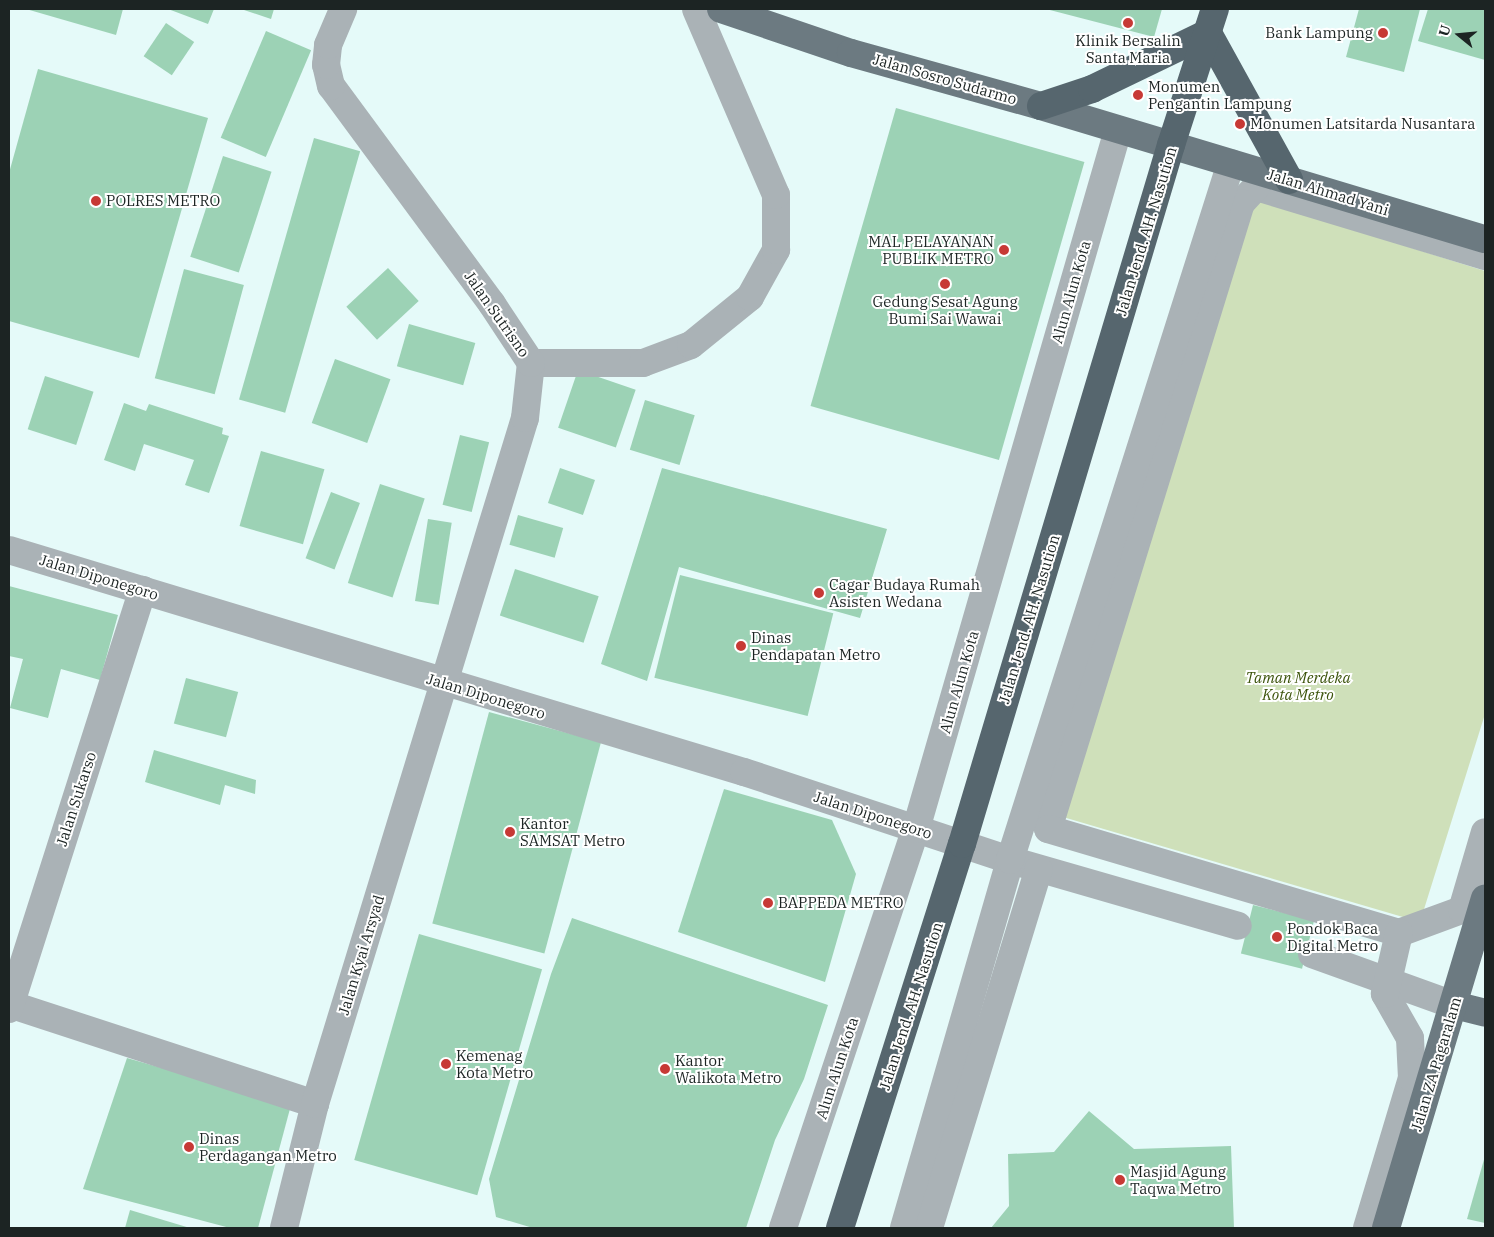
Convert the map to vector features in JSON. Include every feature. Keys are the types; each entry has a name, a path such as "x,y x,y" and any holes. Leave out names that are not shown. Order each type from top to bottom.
{"highway":[{"path":"1041,106 1092,89 1212,21 1289,180"},
{"name":"Jalan Jend. AH. Nasution","path":"840,1228 962,844 1171,145 1212,21"}],"main road":[{"name":"Jalan Sosro Sudarmo","path":"721,9 851,52 1171,145"},
{"name":"Jalan Ahmad Yani","path":"1171,145 1485,239"},
{"name":"Jalan ZA Pagaralam","path":"1386,1228 1485,899"},
{"path":"1454,1005 1485,1013"}],"street":[{"name":"Jalan Sutrisno","path":"343,9 328,45 326,65 332,86 492,304 531,363 525,418 444,683"},
{"path":"531,363 643,363 692,346 750,297 776,250 776,195 696,9"},
{"name":"Alun Alun Kota","path":"783,1228 916,829 1118,130"},
{"path":"929,1228 1026,865 1231,163"},
{"path":"1485,256 1256,187 1241,203 1048,829 1399,933 1462,910 1485,832"},
{"name":"Jalan Diponegoro","path":"9,550 444,683 744,772 1026,865 1238,926"},
{"name":"Jalan Sukarso","path":"9,1006 142,590"},
{"name":"Jalan Kyai Arsyad","path":"284,1228 315,1104 444,683"},
{"path":"904,1228 1026,865"},
{"path":"1367,1228 1412,1078 1410,1038 1385,994 1399,933"},
{"path":"1312,954 1454,1005"},
{"path":"9,1006 315,1104"}],"green space":[{"name":"Taman Merdeka Kota Metro","path":"1253,198 1485,271 1485,714 1420,922 1063,817"}],"building":[{"path":"26,9 123,9 116,35"},
{"path":"168,9 214,9 208,24"},
{"path":"241,9 274,9 271,19"},
{"name":"Klinik Bersalin Santa Maria","path":"1046,9 1162,9 1154,37"},
{"name":"Bank Lampung","path":"1359,9 1420,9 1404,72 1346,57"},
{"path":"1428,9 1485,9 1485,60 1418,41"},
{"path":"166,23 194,42 172,75 144,56"},
{"path":"266,31 311,50 266,157 221,138"},
{"name":"POLRES METRO","path":"38,69 208,118 139,358 9,321 9,173"},
{"name":"Gedung Sesat Agung Bumi Sai Wawai","path":"896,108 1084,162 999,460 811,406"},
{"path":"314,138 360,151 285,413 239,399"},
{"path":"223,156 272,172 239,273 190,257"},
{"path":"388,268 419,301 377,340 346,307"},
{"path":"184,269 244,285 215,394 155,378"},
{"path":"409,324 475,343 463,385 397,366"},
{"path":"335,359 390,379 367,443 312,423"},
{"path":"578,370 636,390 616,448 558,428"},
{"path":"45,376 94,392 76,445 28,429"},
{"path":"645,400 695,415 680,465 630,450"},
{"path":"124,403 146,411 149,404 223,428 222,434 229,436 209,493 185,485 194,460 144,444 135,471 104,460"},
{"path":"460,435 489,442 472,512 443,505"},
{"path":"261,451 324,469 303,544 240,526"},
{"path":"560,468 595,480 583,515 548,503"},
{"name":"Cagar Budaya Rumah Asisten Wedana","path":"662,468 887,529 860,618 679,567 647,681 601,664"},
{"path":"380,484 425,499 393,597 348,583"},
{"path":"331,492 360,503 334,569 306,558"},
{"path":"518,515 563,528 555,558 509,545"},
{"path":"428,519 452,523 439,605 415,601"},
{"path":"515,569 599,596 584,643 500,616"},
{"name":"Dinas Pendapatan Metro","path":"680,575 833,613 808,716 654,678"},
{"path":"9,586 118,615 100,680 61,669 48,718 10,708 23,659 9,656"},
{"path":"186,678 238,692 226,737 174,723"},
{"name":"Kantor SAMSAT Metro","path":"489,712 601,742 544,954 432,924"},
{"path":"154,750 256,780 255,794 225,785 220,805 145,782"},
{"name":"BAPPEDA METRO","path":"724,789 832,820 856,874 825,982 678,932"},
{"name":"Pondok Baca Digital Metro","path":"1253,905 1314,920 1302,969 1241,954"},
{"name":"Kantor Walikota Metro","path":"572,918 828,1005 804,1079 775,1140 746,1228 533,1228 496,1217 489,1179 551,974"},
{"name":"Kemenag Kota Metro","path":"419,934 542,969 477,1195 354,1160"},
{"name":"Dinas Perdagangan Metro","path":"127,1058 291,1105 258,1228 230,1228 83,1189"},
{"name":"Masjid Agung Taqwa Metro","path":"1089,1111 1134,1149 1231,1146 1234,1228 991,1228 1009,1206 1008,1154 1054,1152"},
{"path":"1485,1156 1485,1223 1467,1219"},
{"path":"130,1210 190,1228 125,1228"}],"place":[{"name":"Klinik Bersalin Santa Maria","path":"1128,23"},
{"name":"Bank Lampung","path":"1383,33"},
{"name":"Monumen Pengantin Lampung","path":"1138,95"},
{"name":"Monumen Latsitarda Nusantara","path":"1240,124"},
{"name":"POLRES METRO","path":"96,201"},
{"name":"MAL PELAYANAN PUBLIK METRO","path":"1004,250"},
{"name":"Gedung Sesat Agung Bumi Sai Wawai","path":"945,284"},
{"name":"Cagar Budaya Rumah Asisten Wedana","path":"819,593"},
{"name":"Dinas Pendapatan Metro","path":"741,646"},
{"name":"Kantor SAMSAT Metro","path":"510,832"},
{"name":"BAPPEDA METRO","path":"768,903"},
{"name":"Pondok Baca Digital Metro","path":"1277,937"},
{"name":"Kemenag Kota Metro","path":"446,1064"},
{"name":"Kantor Walikota Metro","path":"665,1069"},
{"name":"Dinas Perdagangan Metro","path":"189,1147"},
{"name":"Masjid Agung Taqwa Metro","path":"1120,1180"}]}
